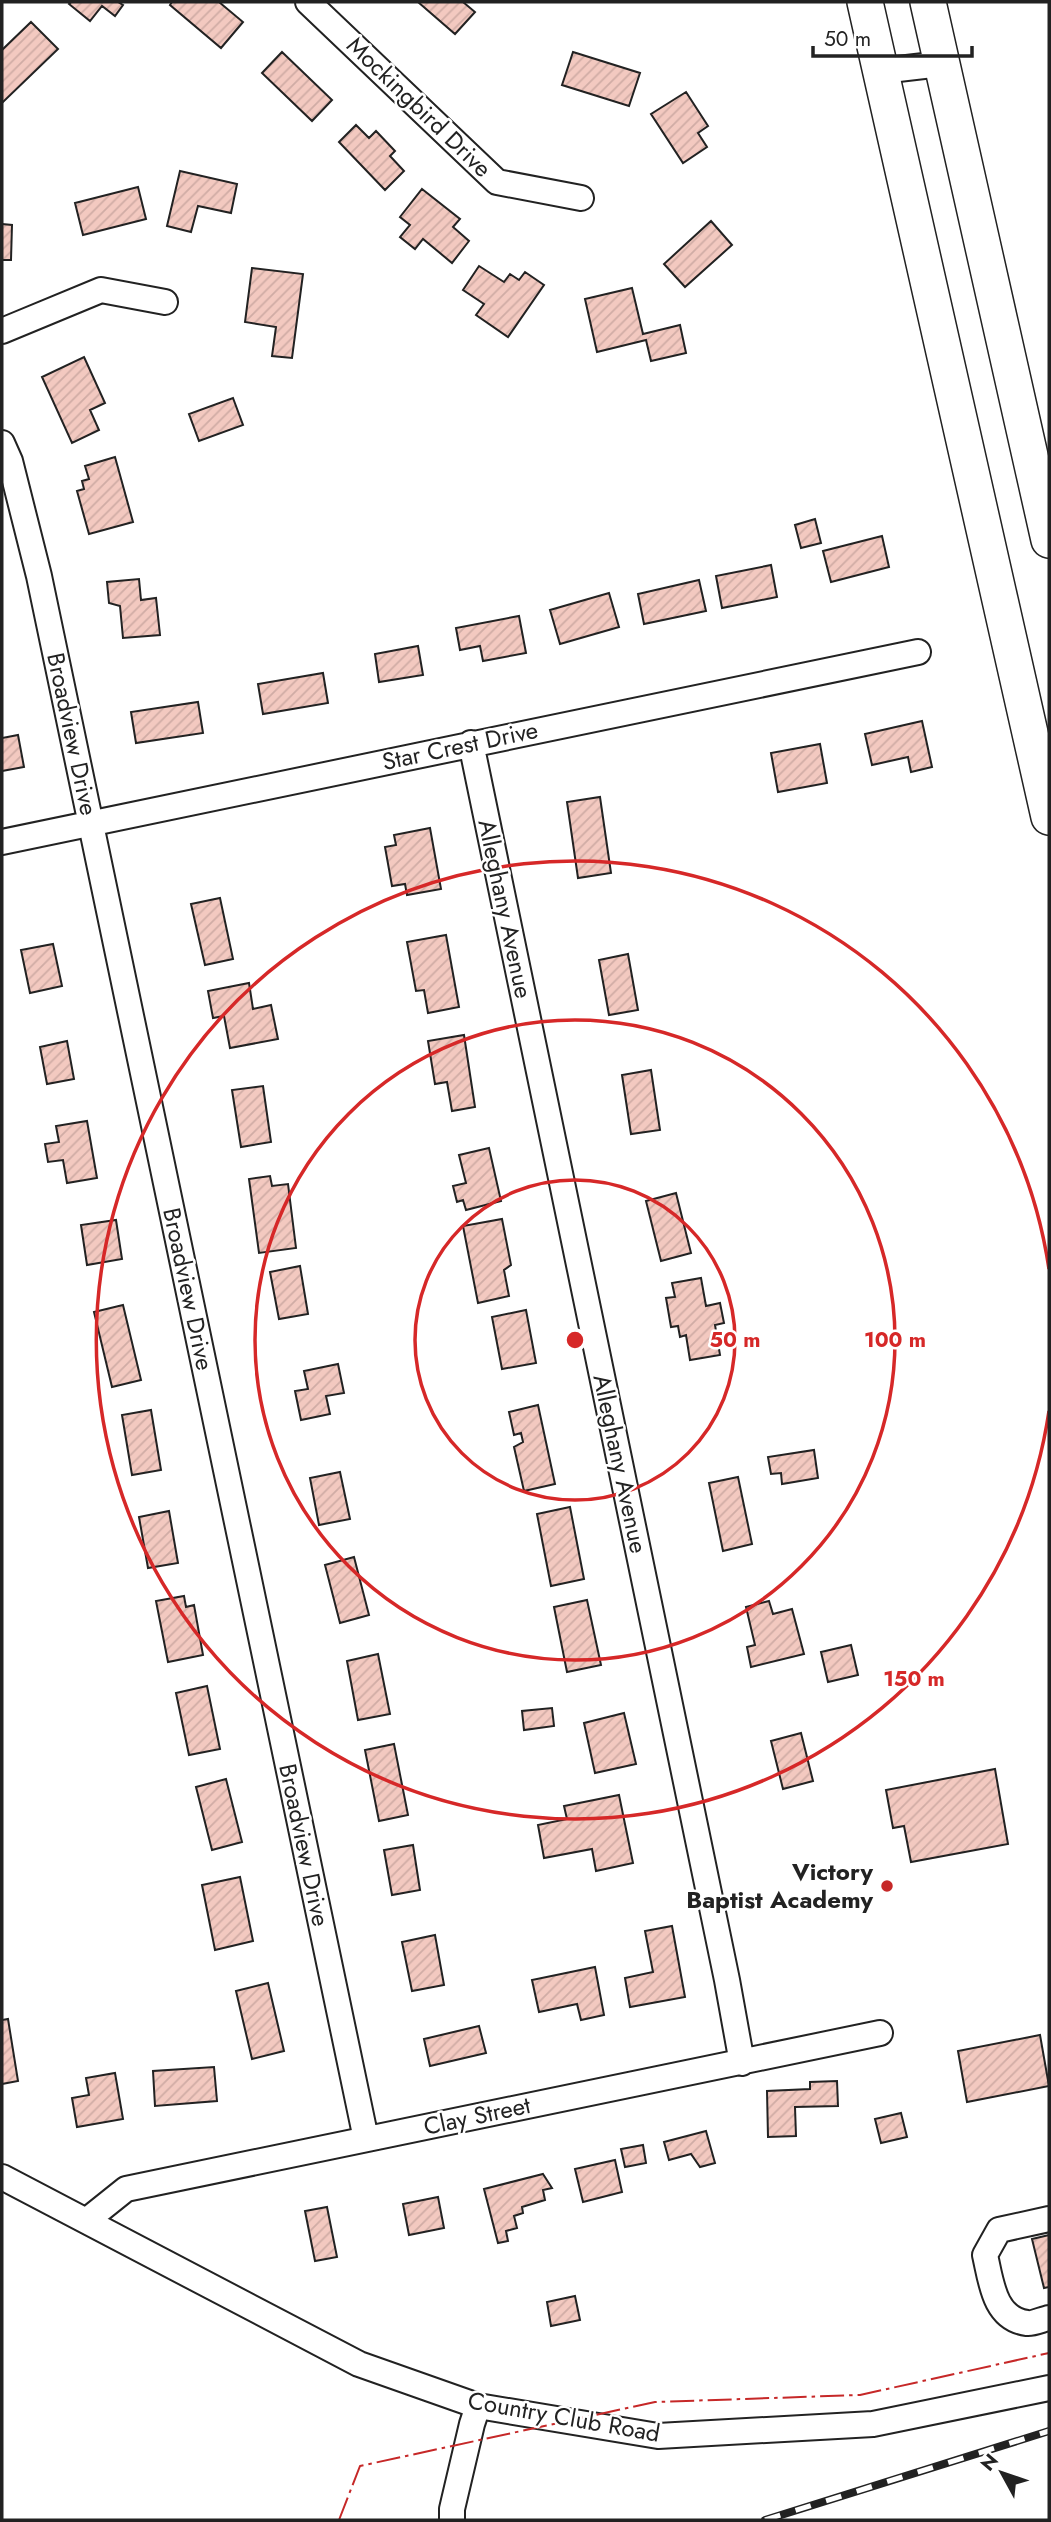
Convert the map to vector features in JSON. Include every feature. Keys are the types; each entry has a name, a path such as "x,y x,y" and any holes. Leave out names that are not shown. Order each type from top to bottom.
{"highway":[{"path":"865,2 1049,817"},
{"path":"928,2 1049,540"}],"street":[{"name":"Mockingbird Drive","path":"309,2 497,182 581,198"},
{"path":"881,71 941,64"},
{"path":"2,331 101,290 165,302"},
{"name":"Broadview Drive","path":"2,443 10,461 39,576 366,2139"},
{"name":"Star Crest Drive","path":"2,842 918,652"},
{"name":"Alleghany Avenue","path":"471,743 727,1980 741,2063"},
{"name":"Clay Street","path":"86,2221 126,2189 880,2033"},
{"name":"Country Club Road","path":"2,2177 359,2364 478,2406 658,2436 873,2424 1049,2388"},
{"path":"1049,2219 999,2230 985,2255 996,2301 1010,2316 1028,2323 1049,2318"},
{"path":"452,2520 452,2509 478,2406"}],"building":[{"path":"118,2 123,5 115,16 102,6 90,21 69,4"},
{"path":"172,2 219,2 243,22 221,48 170,5"},
{"path":"418,2 463,2 475,12 455,34"},
{"path":"31,22 58,49 2,103 2,50"},
{"path":"282,52 332,100 312,121 262,73"},
{"path":"573,52 640,73 629,106 562,85"},
{"path":"686,92 708,126 698,133 707,147 683,163 651,114"},
{"path":"356,125 369,138 376,131 395,151 390,156 404,171 385,190 339,142"},
{"path":"180,171 237,184 231,213 198,206 191,232 167,226"},
{"path":"138,187 146,219 83,235 75,203"},
{"path":"422,189 460,219 453,227 469,241 452,263 423,239 415,249 400,237 410,225 400,217"},
{"path":"711,221 732,245 685,287 664,264"},
{"path":"2,224 12,225 11,260 2,260"},
{"path":"479,266 504,282 510,274 519,280 525,272 544,285 508,337 476,315 484,304 463,290"},
{"path":"252,268 303,274 292,358 272,356 276,327 245,322"},
{"path":"632,288 643,334 680,325 686,353 651,361 646,340 597,352 585,299"},
{"path":"84,357 105,403 90,410 99,430 72,443 42,377"},
{"path":"233,398 243,425 199,441 189,414"},
{"path":"115,457 133,522 89,534 77,491 84,489 82,481 89,479 85,466"},
{"path":"815,519 821,543 801,548 795,525"},
{"path":"882,536 889,567 831,582 823,551"},
{"path":"771,565 777,597 722,608 716,576"},
{"path":"139,579 141,600 156,598 160,635 123,638 120,606 109,603 107,582"},
{"path":"699,580 706,611 644,624 638,594"},
{"path":"609,593 619,627 560,644 550,610"},
{"path":"519,616 526,653 483,661 480,646 460,650 456,628"},
{"path":"418,646 423,675 379,682 375,654"},
{"path":"323,673 328,703 263,714 258,684"},
{"path":"198,702 203,733 136,743 131,712"},
{"path":"922,721 932,767 911,772 908,757 872,765 865,734"},
{"path":"18,735 24,767 2,771 2,738"},
{"path":"820,744 827,783 778,792 771,753"},
{"path":"600,797 611,873 578,878 567,802"},
{"path":"430,828 441,889 407,895 405,884 392,886 385,847 396,845 394,835"},
{"path":"220,898 233,959 205,965 191,904"},
{"path":"446,935 459,1007 428,1013 424,990 416,991 407,942"},
{"path":"53,944 62,986 30,993 21,950"},
{"path":"628,954 638,1010 609,1015 599,960"},
{"path":"249,983 253,1009 271,1005 278,1039 230,1048 224,1016 213,1018 208,991"},
{"path":"464,1035 475,1107 452,1111 447,1082 435,1084 428,1041"},
{"path":"67,1041 74,1079 47,1084 40,1047"},
{"path":"651,1070 660,1130 631,1134 622,1075"},
{"path":"263,1086 271,1142 241,1147 232,1090"},
{"path":"87,1121 97,1178 67,1183 63,1160 48,1162 45,1144 59,1142 56,1126"},
{"path":"489,1148 501,1201 466,1210 463,1200 457,1202 453,1186 466,1183 459,1155"},
{"path":"270,1176 272,1186 288,1184 296,1248 259,1253 249,1179"},
{"path":"676,1193 691,1253 661,1261 646,1201"},
{"path":"502,1219 511,1265 504,1270 509,1296 478,1303 463,1226"},
{"path":"116,1220 122,1259 87,1265 81,1225"},
{"path":"300,1266 308,1314 279,1319 270,1272"},
{"path":"701,1278 706,1306 720,1303 724,1323 715,1325 720,1355 690,1360 686,1335 680,1337 678,1326 671,1327 666,1298 675,1297 672,1283"},
{"path":"123,1305 141,1380 112,1387 94,1312"},
{"path":"526,1310 536,1363 502,1369 492,1317"},
{"path":"338,1364 344,1393 326,1396 330,1414 301,1420 295,1391 308,1389 304,1371"},
{"path":"538,1405 555,1484 524,1491 514,1447 523,1442 521,1433 514,1435 509,1412"},
{"path":"151,1410 161,1470 132,1475 122,1415"},
{"path":"814,1450 818,1478 782,1484 781,1473 771,1474 768,1457"},
{"path":"340,1472 350,1519 319,1525 310,1478"},
{"path":"738,1477 752,1544 723,1551 709,1483"},
{"path":"570,1507 584,1579 551,1586 537,1514"},
{"path":"169,1511 178,1563 148,1568 139,1517"},
{"path":"354,1557 369,1615 340,1623 325,1565"},
{"path":"184,1596 186,1607 194,1605 203,1655 168,1662 156,1601"},
{"path":"587,1600 601,1665 567,1672 554,1607"},
{"path":"769,1601 773,1614 792,1609 804,1654 751,1667 747,1647 755,1645 746,1607"},
{"path":"851,1645 858,1675 828,1682 821,1652"},
{"path":"378,1654 390,1714 358,1720 347,1661"},
{"path":"207,1686 220,1749 189,1755 176,1693"},
{"path":"552,1708 554,1726 524,1730 522,1711"},
{"path":"624,1713 636,1764 595,1773 584,1723"},
{"path":"801,1733 813,1781 783,1789 771,1741"},
{"path":"394,1744 408,1815 379,1821 365,1750"},
{"path":"995,1769 1008,1844 911,1862 904,1826 893,1828 886,1790"},
{"path":"226,1779 242,1842 212,1850 196,1787"},
{"path":"619,1795 633,1863 596,1871 592,1849 544,1858 538,1825 567,1819 564,1806"},
{"path":"413,1845 420,1890 392,1895 384,1850"},
{"path":"240,1877 253,1941 215,1950 202,1885"},
{"path":"672,1926 685,1997 630,2007 625,1978 653,1972 645,1931"},
{"path":"435,1935 444,1985 412,1991 402,1942"},
{"path":"595,1967 604,2015 581,2020 577,2004 539,2012 532,1980"},
{"path":"268,1983 284,2051 252,2059 236,1991"},
{"path":"8,2019 18,2081 2,2084 2,2020"},
{"path":"479,2026 486,2053 430,2066 424,2039"},
{"path":"1040,2035 1049,2086 967,2102 958,2051"},
{"path":"214,2067 217,2101 155,2106 153,2071"},
{"path":"115,2073 123,2119 77,2127 72,2098 89,2095 86,2078"},
{"path":"837,2081 838,2106 795,2107 796,2136 768,2137 767,2091 810,2089 810,2082"},
{"path":"901,2113 907,2137 881,2143 875,2119"},
{"path":"706,2131 715,2163 700,2167 691,2154 669,2160 664,2142"},
{"path":"643,2145 646,2163 625,2167 621,2149"},
{"path":"615,2160 622,2192 583,2202 575,2169"},
{"path":"543,2174 552,2188 543,2190 545,2200 522,2207 523,2213 514,2216 517,2228 506,2231 508,2241 498,2243 484,2189"},
{"path":"438,2197 444,2228 409,2235 403,2204"},
{"path":"327,2207 337,2257 315,2261 305,2211"},
{"path":"1049,2235 1049,2287 1044,2288 1032,2239"},
{"path":"575,2296 580,2320 551,2326 547,2302"}],"railway":[{"path":"765,2520 1049,2431"}],"power":[{"path":"339,2520 360,2466 655,2402 860,2395 1049,2353"}],"place":[{"name":"Victory Baptist Academy","path":"887,1886"}]}
